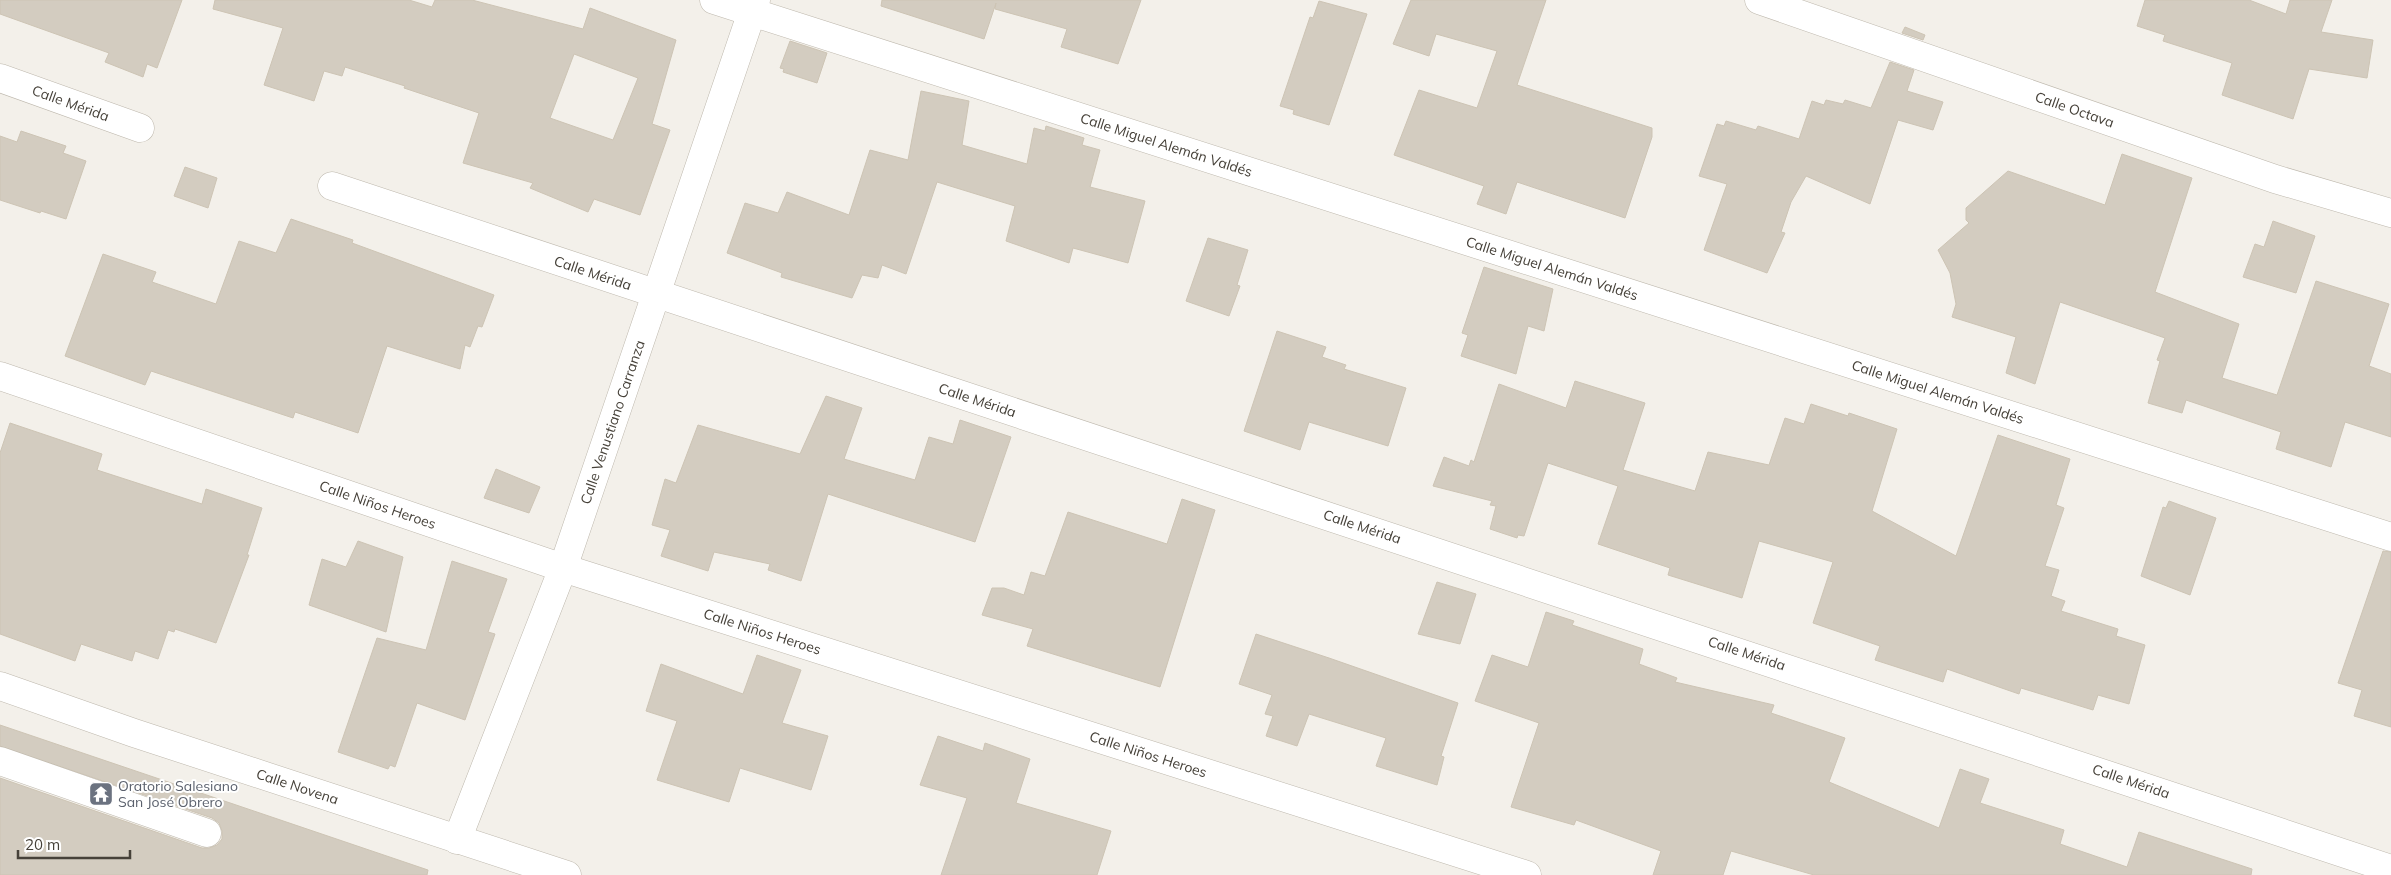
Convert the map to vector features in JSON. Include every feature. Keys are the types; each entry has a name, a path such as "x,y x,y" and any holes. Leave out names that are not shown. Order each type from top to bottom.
{"street":[{"name":"Calle Miguel Alemán Valdés","path":"714,0 754,7 2391,537"},
{"name":"Calle Octava","path":"1759,0 2275,179 2391,212"},
{"name":"Calle Venustiano Carranza","path":"457,840 563,568 754,7"},
{"name":"Calle Mérida","path":"0,78 140,128"},
{"name":"Calle Mérida","path":"332,186 655,294 1972,726 2391,869"},
{"name":"Calle Niños Heroes","path":"0,376 563,568 1527,875"},
{"name":"Calle Novena","path":"0,686 134,733 567,875"},
{"path":"0,761 207,833"}],"building":[{"path":"0,0 182,0 157,68 147,64 143,77 105,62 109,53 0,14"},
{"path":"215,0 409,0 432,7 435,0 472,0 583,29 590,8 676,40 652,124 670,130 640,215 594,199 588,212 530,188 533,183 463,163 479,113 404,88 405,86 345,67 342,76 324,71 314,101 264,85 283,28 213,9","holes":["574,54 638,78 613,140 550,118"]},
{"path":"882,0 1141,0 1118,64 1061,47 1067,29 995,9 996,3 984,39 881,6"},
{"path":"1411,0 1546,0 1517,85 1652,128 1652,137 1625,218 1517,182 1506,214 1477,204 1484,186 1394,155 1419,90 1477,108 1497,51 1436,34 1429,56 1393,44"},
{"path":"2145,0 2249,0 2286,14 2290,0 2332,0 2321,32 2373,40 2367,78 2309,69 2293,119 2222,95 2232,63 2163,41 2165,35 2137,26"},
{"path":"1319,1 1367,14 1329,125 1293,114 1294,110 1280,106 1310,17 1313,18"},
{"path":"1905,27 1925,35 1923,40 1902,33"},
{"path":"790,41 827,53 817,83 783,72 784,69 780,68"},
{"path":"1890,62 1914,70 1907,91 1943,102 1933,130 1898,120 1870,204 1806,176 1791,202 1781,232 1785,233 1767,273 1704,250 1727,184 1699,176 1717,124 1724,126 1726,121 1756,130 1758,126 1799,139 1812,101 1824,105 1826,100 1843,104 1845,100 1871,108"},
{"path":"921,91 969,101 962,145 1027,164 1034,128 1045,131 1046,126 1084,138 1082,145 1100,150 1090,187 1145,201 1128,263 1073,248 1069,263 1006,241 1015,206 937,182 906,274 882,265 878,278 862,275 852,298 781,277 782,273 727,253 745,203 778,213 787,192 849,215 870,150 908,160"},
{"path":"21,131 66,146 63,153 86,161 66,219 0,200 0,136 17,142"},
{"path":"2122,154 2192,178 2155,292 2239,324 2222,378 2277,395 2316,281 2389,304 2369,366 2391,374 2391,437 2345,422 2331,467 2276,449 2281,432 2186,400 2182,413 2148,403 2160,361 2157,360 2165,338 2060,302 2035,384 2006,373 2016,337 1952,317 1956,304 1950,273 1938,250 1969,223 1966,220 1966,208 2008,171 2105,205"},
{"path":"185,167 217,178 208,208 174,196"},
{"path":"291,219 353,240 352,243 494,295 482,327 478,326 470,347 465,345 460,369 387,346 358,433 295,412 293,418 151,371 145,385 65,356 103,254 156,272 152,282 216,304 239,241 276,253"},
{"path":"2273,221 2315,236 2296,293 2243,277 2255,244 2264,247"},
{"path":"1208,238 1248,250 1237,285 1240,286 1229,316 1186,301"},
{"path":"1484,267 1553,289 1544,331 1528,326 1516,374 1461,356 1468,335 1462,333"},
{"path":"1277,331 1326,347 1322,357 1346,365 1344,369 1406,388 1388,446 1309,422 1300,450 1244,431"},
{"path":"1575,381 1645,403 1623,470 1695,491 1708,452 1769,465 1785,418 1804,424 1811,404 1848,416 1849,413 1897,429 1872,511 1956,556 1998,435 2070,459 2056,505 2064,508 2045,566 2059,570 2051,596 2065,601 2061,611 2118,629 2116,636 2145,645 2129,704 2098,695 2093,710 2021,688 2019,694 1947,669 1943,682 1875,660 1880,646 1813,623 1833,562 1759,541 1742,598 1668,575 1670,568 1598,544 1618,486 1548,463 1524,536 1518,535 1517,538 1490,529 1496,506 1490,505 1492,501 1433,486 1444,457 1469,466 1471,460 1474,462 1499,384 1566,408"},
{"path":"826,396 862,408 844,459 915,480 929,437 953,444 960,420 1011,437 975,542 828,494 801,581 768,570 770,564 714,552 708,571 661,556 670,530 652,525 665,479 676,483 698,425 800,454"},
{"path":"10,423 102,454 97,470 202,504 206,489 262,508 247,555 249,555 216,643 175,629 174,632 168,630 158,659 135,651 132,661 81,644 75,661 0,634 0,453"},
{"path":"496,469 540,487 529,513 484,498"},
{"path":"1182,499 1215,510 1160,687 1027,646 1033,629 982,615 992,588 1004,588 1024,595 1031,572 1045,576 1068,512 1167,544"},
{"path":"2169,501 2216,518 2190,595 2141,576 2163,507 2166,508"},
{"path":"358,541 403,557 386,632 309,605 322,559 346,567"},
{"path":"2383,551 2391,552 2391,727 2354,716 2362,690 2338,683"},
{"path":"452,561 507,579 488,632 495,634 465,720 417,703 395,767 390,765 388,769 338,752 377,638 426,650"},
{"path":"1437,582 1476,594 1460,644 1418,634"},
{"path":"1546,612 1574,621 1572,625 1643,649 1639,664 1677,678 1675,682 1774,705 1771,713 1845,738 1829,782 1939,828 1960,769 1989,779 1980,803 2064,830 2060,844 2127,867 2139,832 2252,869 2251,875 1814,875 1731,851 1723,875 1653,875 1661,851 1576,820 1574,825 1511,807 1539,723 1475,701 1492,655 1528,667"},
{"path":"1256,634 1458,703 1441,756 1444,757 1437,785 1376,766 1386,738 1309,714 1297,746 1266,736 1273,716 1265,714 1272,695 1239,684"},
{"path":"757,655 801,670 782,723 828,736 811,790 740,768 729,802 657,780 677,721 646,711 661,664 743,694"},
{"name":"Oratorio Salesiano San José Obrero","path":"0,725 428,870 427,875 0,875 0,778 202,848 217,845 222,839 222,831 219,823 212,818 0,746"},
{"path":"938,736 983,751 985,743 1030,759 1016,803 1111,831 1097,875 941,875 967,798 920,785"}],"place":[{"name":"Oratorio Salesiano San José Obrero","path":"101,794"}]}
